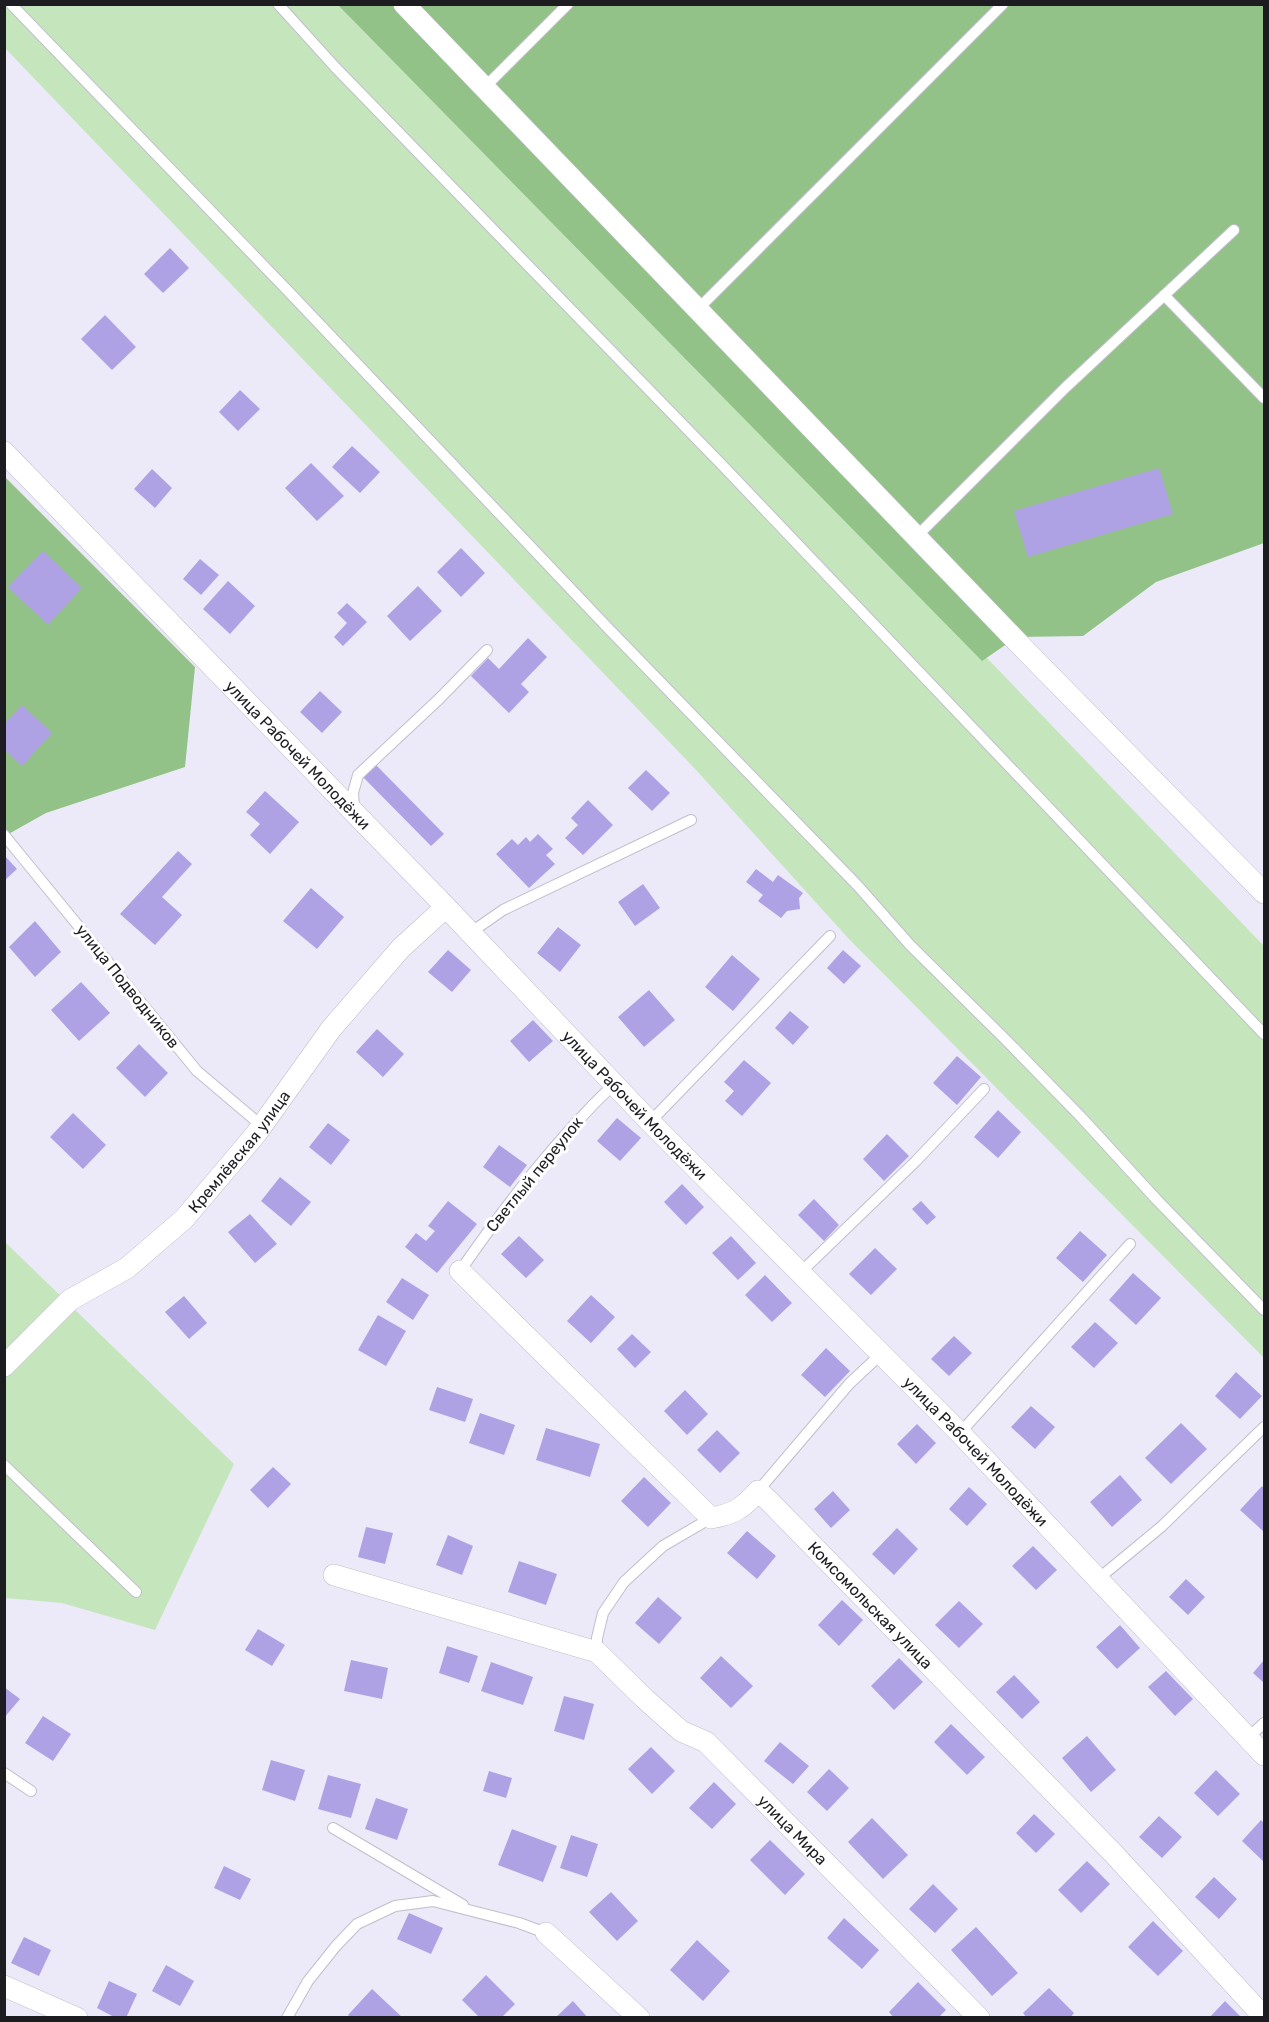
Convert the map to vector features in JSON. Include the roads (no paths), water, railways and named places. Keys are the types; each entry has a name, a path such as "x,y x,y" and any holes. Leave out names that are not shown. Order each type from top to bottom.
{"street":[{"path":"404,4 916,537 1264,893"},
{"name":"улица Рабочей Молодёжи","path":"4,452 446,907 650,1122 960,1433 1264,1755"},
{"name":"Кремлёвская улица","path":"4,1366 70,1300 127,1268 183,1219 262,1126 331,1029 401,948 446,907"},
{"path":"460,1271 711,1518 730,1515 747,1504 758,1491"},
{"name":"Комсомольская улица","path":"758,1491 1112,1852 1264,2017"},
{"path":"334,1575 597,1652"},
{"name":"улица Мира","path":"597,1652 681,1731 706,1742 979,2018"},
{"path":"546,1933 639,2018"},
{"path":"4,1986 77,2018"}],"lane":[{"path":"11,4 825,852 910,945 1014,1047 1264,1310"},
{"path":"278,4 881,633 967,719 1264,1034"},
{"path":"484,88 568,4"},
{"path":"697,310 1003,4"},
{"path":"916,537 1065,388 1234,230"},
{"path":"1164,295 1264,398"},
{"path":"355,815 353,793 358,774 440,699 487,650"},
{"path":"470,933 503,910 691,820"},
{"name":"улица Подводников","path":"4,835 198,1071 262,1126"},
{"path":"650,1122 830,936"},
{"name":"Светлый переулок","path":"460,1271 544,1156 615,1083"},
{"path":"801,1272 916,1161 984,1089"},
{"path":"960,1433 1130,1244"},
{"path":"758,1491 849,1384 881,1354"},
{"path":"1098,1579 1161,1527 1264,1427"},
{"path":"4,1465 136,1592"},
{"path":"597,1652 597,1638 603,1613 624,1582 663,1546 711,1518"},
{"path":"1248,1738 1264,1723"},
{"path":"4,1773 31,1791"},
{"path":"333,1828 473,1911"},
{"path":"287,2018 308,1981 357,1924 395,1906 433,1901 519,1923 546,1933"}]}
